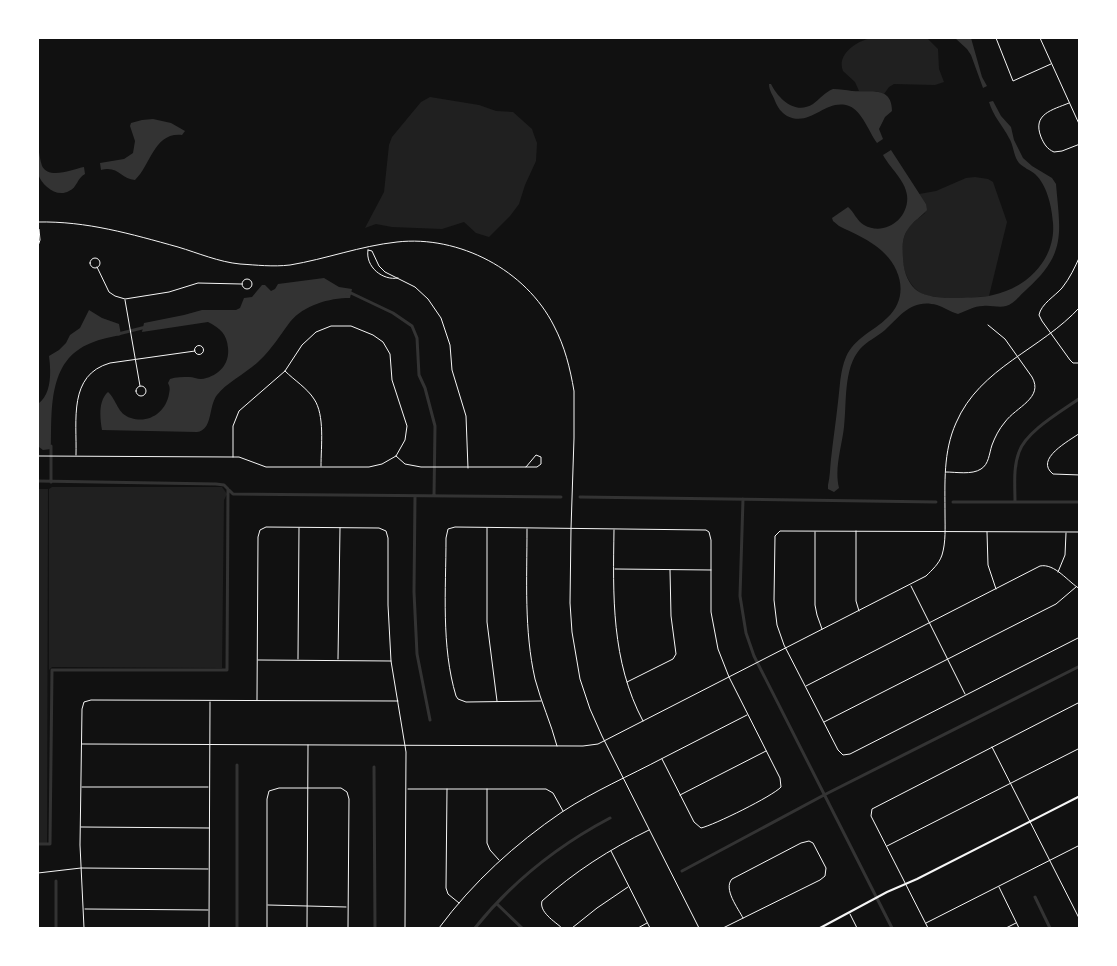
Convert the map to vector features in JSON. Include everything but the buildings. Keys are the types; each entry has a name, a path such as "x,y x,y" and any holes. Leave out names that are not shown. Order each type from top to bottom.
{"street":[{"path":"996,38 1013,81 1051,64"},
{"path":"1040,38 1080,126"},
{"path":"1069,102 1042,116 1038,124 1039,130 1046,145 1054,152 1062,152 1080,144"},
{"path":"38,222 62,222 108,228 231,263 262,266 289,265 368,246 398,241 439,243 472,253 499,266 520,282 554,325 570,367 574,391 570,602 573,645 584,693 604,741 699,928"},
{"path":"38,228 40,236 38,246"},
{"path":"368,246 367,256 374,270 380,276 399,278"},
{"path":"368,250 372,251 379,266 385,272 415,287 428,299 441,318 450,345 452,370 466,416 468,468"},
{"path":"1080,256 1067,282 1039,311 1040,318 1070,360 1080,363"},
{"path":"374,270 379,266"},
{"path":"97,267 109,292 125,299 169,292 198,283 241,284 247,289 252,283 247,278 241,284"},
{"path":"125,299 140,386"},
{"path":"82,744 591,746 604,741 926,576 937,564 944,548 945,472 950,440 961,412 979,387 993,374 1063,323 1080,307"},
{"path":"38,456 233,457 261,466 376,467 396,456 405,440 407,426 392,380 390,354 386,346 379,338 351,326 336,325 322,329 305,342 285,371 239,411 233,426 233,457"},
{"path":"945,472 971,472 981,469 987,463 1001,426 1010,415 1034,394 1036,386 1034,380 1005,339 988,325"},
{"path":"76,456 77,400 88,375 99,367 135,359 195,351"},
{"path":"285,371 313,397 318,407 320,416 321,466"},
{"path":"140,386 144,387 146,393 138,396 136,389 140,386"},
{"path":"1080,434 1052,454 1047,464 1047,468 1052,474 1080,475"},
{"path":"396,456 411,466 468,468 537,467 541,464 541,457 536,455 526,467"},
{"path":"257,700 258,537 260,530 266,527 340,527 379,528 386,531 388,538 388,605 392,661 406,745 405,928"},
{"path":"298,660 299,527"},
{"path":"338,660 340,527"},
{"path":"541,701 466,702 458,699 454,689 446,631 446,538 448,529 455,527 702,529 709,532 711,540 711,612 718,649 729,677 782,781 781,787 772,794 702,828 694,822 662,759"},
{"path":"487,528 487,622 497,701"},
{"path":"527,528 527,624 541,701 556,746"},
{"path":"614,529 616,631 627,682 643,721"},
{"path":"1080,532 780,531 775,536 775,614 780,633 805,686 836,746 843,755 850,754 1080,637"},
{"path":"815,531 815,606 816,615 822,630"},
{"path":"856,531 856,601 859,611"},
{"path":"987,531 988,565 996,589"},
{"path":"1058,572 1065,555 1066,532"},
{"path":"805,686 1044,566 1058,572 1080,589"},
{"path":"614,569 711,570"},
{"path":"627,682 673,659 676,654 671,616 670,570"},
{"path":"910,585 966,695"},
{"path":"824,722 1056,604 1076,587"},
{"path":"258,660 392,661"},
{"path":"84,928 81,868 81,787 82,709 84,702 92,700 398,701"},
{"path":"209,928 210,700"},
{"path":"928,928 871,816 872,809 1080,702"},
{"path":"439,928 459,903 500,861 526,838 563,811 623,778 748,715"},
{"path":"307,928 308,744"},
{"path":"992,746 1080,920"},
{"path":"887,846 1080,748"},
{"path":"680,795 767,751"},
{"path":"81,787 210,788"},
{"path":"267,928 267,798 269,791 276,788 341,788 347,792 349,799 348,928"},
{"path":"407,789 546,790 553,793 563,811"},
{"path":"447,789 446,888 448,894 459,903"},
{"path":"488,789 487,843 490,850 500,861"},
{"path":"820,928 882,894 906,884 1080,796"},
{"path":"81,827 209,828"},
{"path":"562,928 543,911 542,901 565,881 611,850 649,830"},
{"path":"723,928 820,880 826,873 826,868 815,846 809,841 798,845 732,879 728,885 743,918"},
{"path":"926,924 1080,845"},
{"path":"611,850 650,928"},
{"path":"38,872 81,868 209,869"},
{"path":"572,928 629,886"},
{"path":"999,886 1020,928"},
{"path":"267,906 348,907"},
{"path":"84,908 209,910"},
{"path":"850,913 857,928"},
{"path":"638,928 647,923"},
{"path":"1006,928 1017,923"}],"shaded area":[{"path":"872,38 927,38 938,49 939,69 944,82 935,85 894,84 884,94 876,91 859,91 855,82 843,71 843,59 845,54 855,45"},
{"path":"955,38 971,38 982,77 987,86 983,88 971,55"},
{"path":"769,84 771,84 783,100 794,107 800,108 813,104 833,89 872,91 884,94 891,103 892,111 885,117 879,129 883,139 877,143 858,112 849,106 833,106 803,118 796,119 787,116 777,106"},
{"path":"430,97 479,105 496,111 513,112 532,129 537,143 536,161 519,204 489,237 476,233 464,222 442,229 392,227 376,224 365,228 384,192 389,145 392,137 421,102"},
{"path":"993,101 1001,116 1011,127 1014,140 1023,158 1052,178 1056,184 1059,229 1055,253 1040,276 1009,305 1001,307 980,306 958,314 937,305 920,304 901,314 885,330 860,349 848,376 844,427 837,473 839,488 834,492 828,489 828,485 840,379 844,362 854,345 882,323 894,310 898,302 900,284 894,266 882,251 872,243 839,226 832,218 848,207 864,225 880,229 888,227 900,218 907,203 906,190 883,155 891,150 926,204 927,210 906,232 903,247 903,262 906,275 912,286 919,292 936,297 959,298 985,297 1005,291 1028,279 1037,270 1050,248 1053,236 1053,223 1046,190 1035,174 1017,160 1011,141 989,102"},
{"path":"153,119 171,123 185,131 182,135 173,135 159,144 135,180 112,169 101,170 100,163 124,159 133,153 135,141 130,126 131,123"},
{"path":"38,146 42,166 45,170 55,173 84,167 85,174 72,190 64,193 55,192 43,183 37,168"},
{"path":"966,178 988,179 993,182 1007,222 989,296 946,298 923,294 916,289 906,275 902,257 903,239 906,232 925,213 926,204 919,194 936,191"},
{"path":"324,278 339,287 352,289 350,298 325,301 302,311 296,316 264,356 217,395 208,423 202,430 197,432 102,430 101,405 108,392 126,416 138,419 150,418 156,415 164,406 169,394 170,388 168,383 170,379 182,377 207,378 217,373 227,360 228,348 224,335 219,329 208,322 142,332 144,323 202,310 236,310 240,308 244,298 252,297 262,285 265,285 271,291 278,284"},
{"path":"89,310 102,318 119,324 121,335 91,343 77,351 66,361 59,374 52,403 51,449 43,450 39,447 38,404 43,400 50,382 49,356 59,350 66,343 70,335 80,328"},
{"path":"52,487 222,487 227,494 224,500 222,668 52,667 49,670 49,489"},
{"path":"38,489 48,489 47,844 38,844"}],"waterway":[{"path":"347,294 351,293 393,313 412,326 417,338 419,375 425,388 435,426 434,496"},
{"path":"118,334 146,327"},
{"path":"1015,502 1016,464 1023,444 1045,422 1080,398"},
{"path":"51,446 51,482"},
{"path":"38,481 216,484 224,485 233,494 561,497"},
{"path":"38,844 50,844 52,670 227,670 228,489"},
{"path":"415,496 414,592 417,654 430,720"},
{"path":"580,497 936,502"},
{"path":"743,499 740,596 746,633 754,656 892,928"},
{"path":"953,502 1080,502"},
{"path":"682,871 824,795 1080,666"},
{"path":"237,765 237,928"},
{"path":"374,767 375,928"},
{"path":"475,928 489,911 537,866 572,840 610,818"},
{"path":"56,881 56,928"},
{"path":"1035,897 1050,928"},
{"path":"497,904 522,928"}]}
